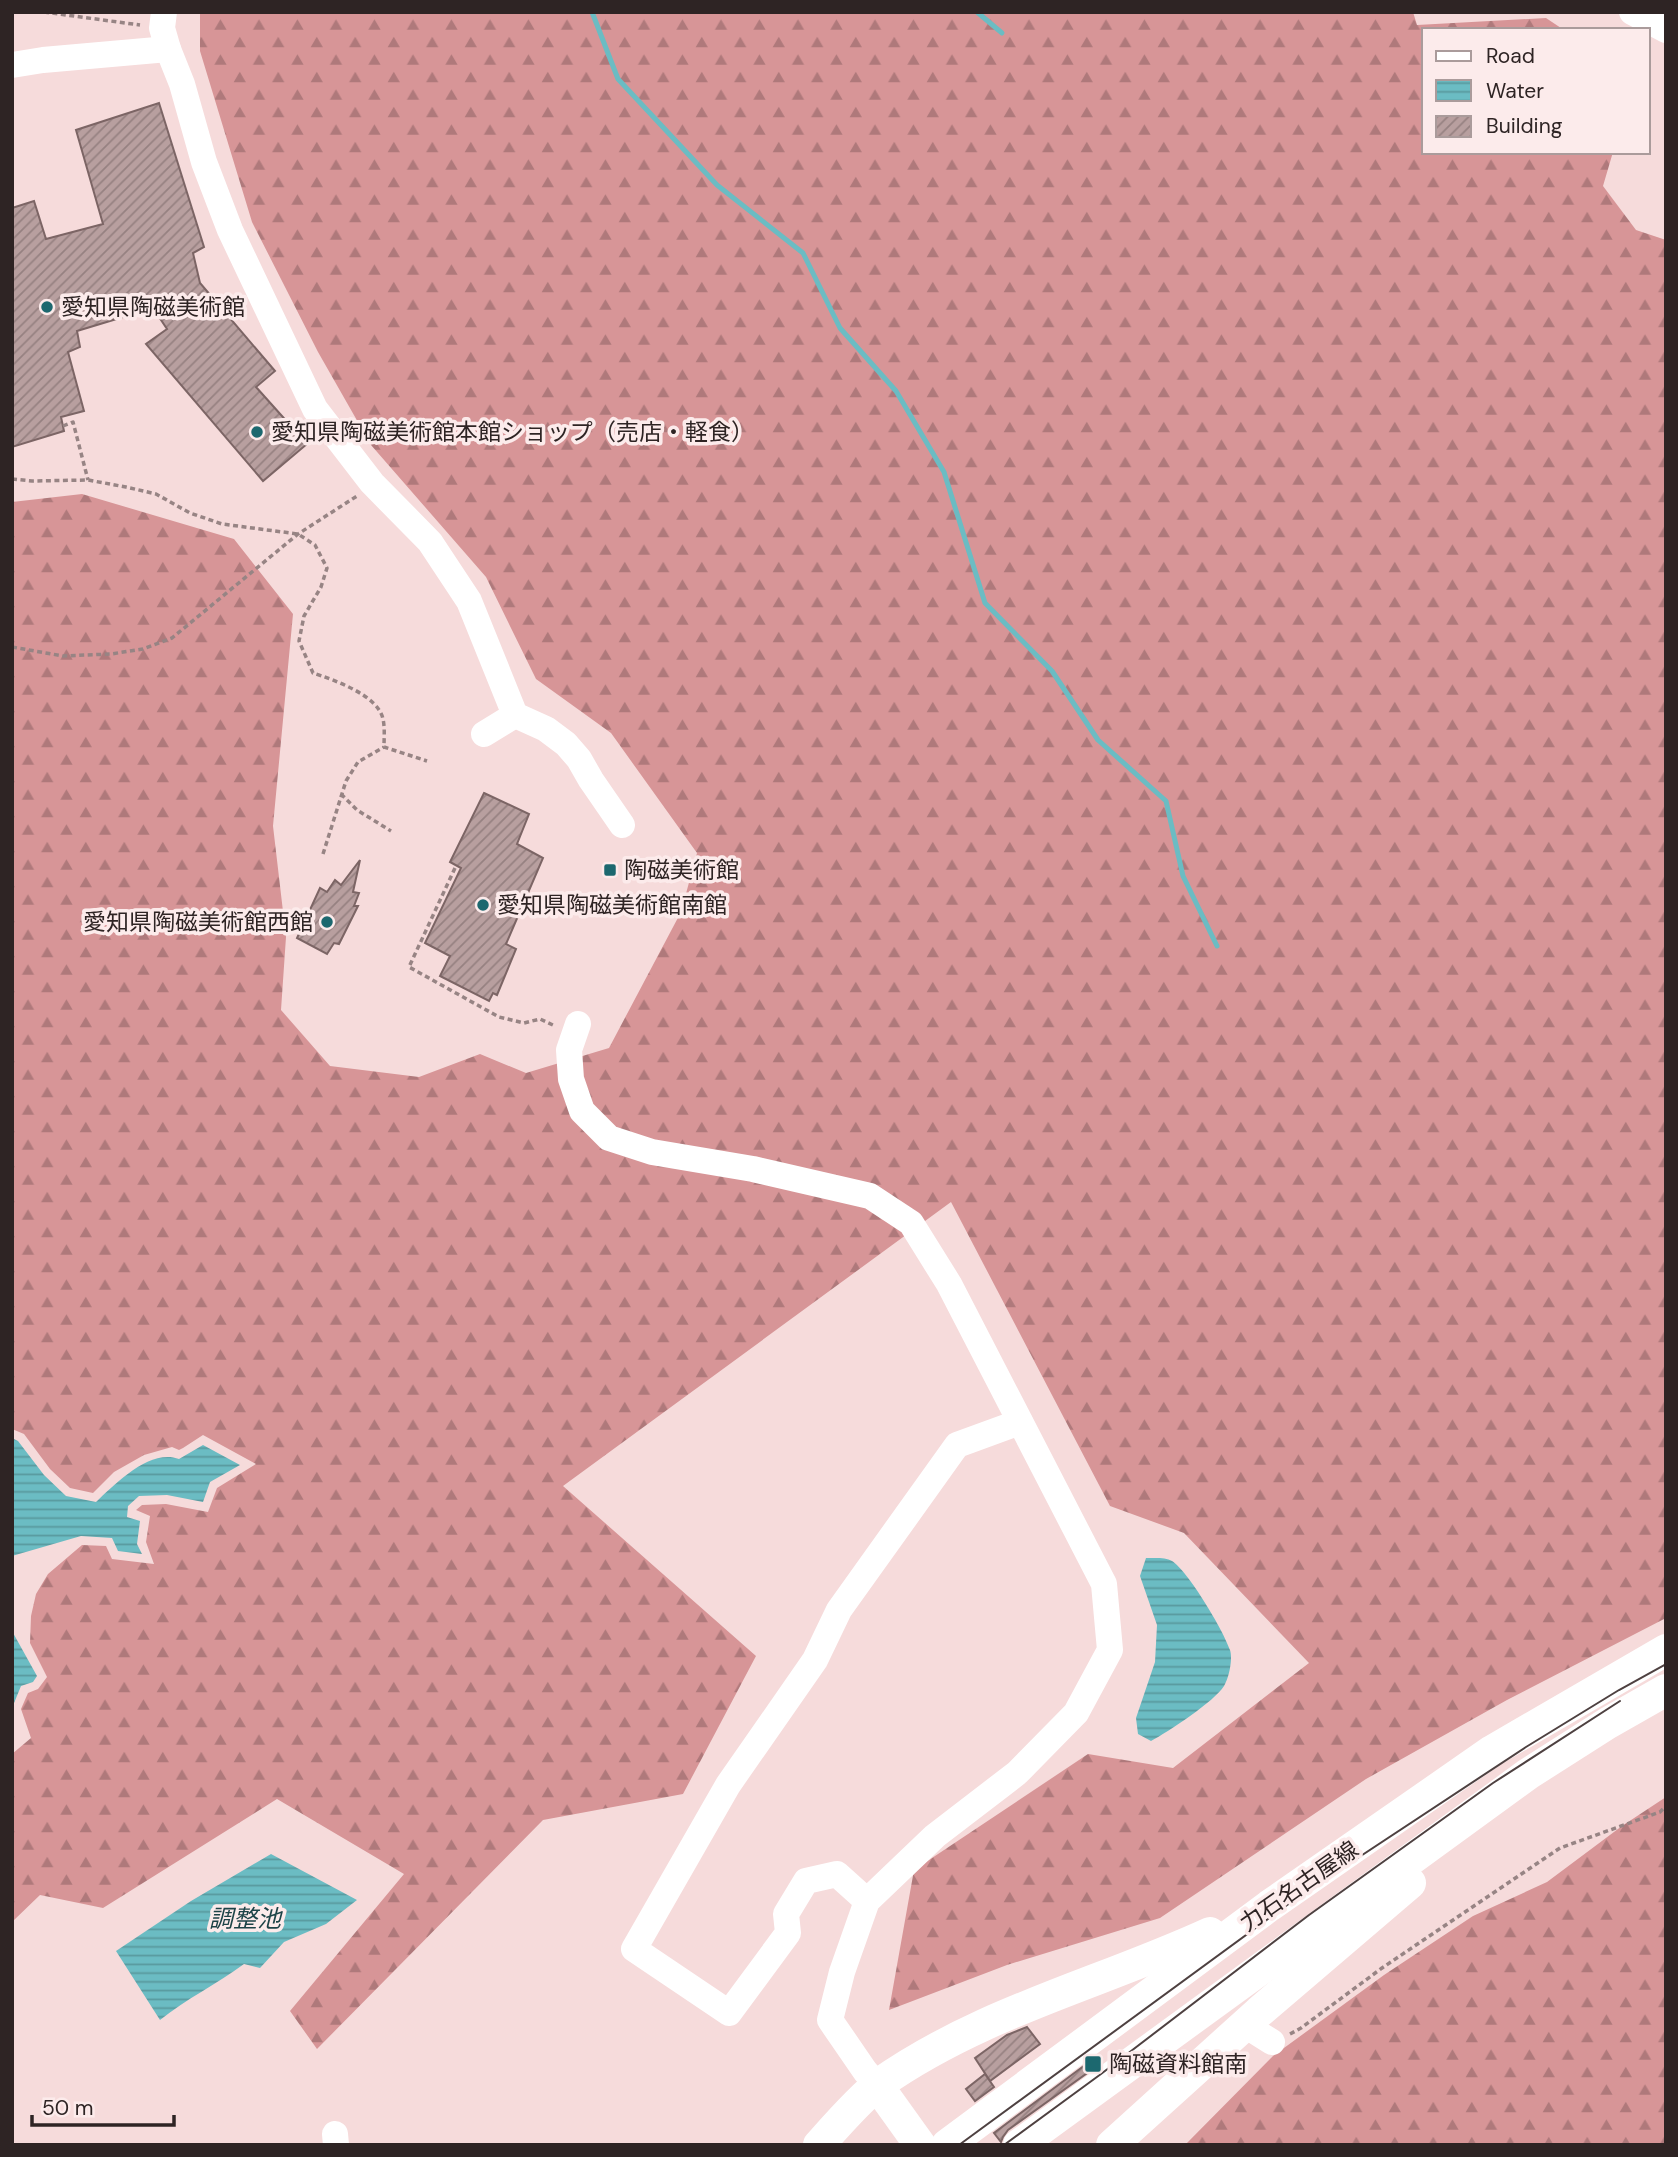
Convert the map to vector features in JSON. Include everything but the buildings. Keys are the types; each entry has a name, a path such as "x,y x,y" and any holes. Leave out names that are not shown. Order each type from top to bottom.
{"main road":[{"name":"力石名古屋線","path":"947,2145 1269,1906 1492,1751 1666,1650"},
{"name":"力石名古屋線","path":"1019,2145 1528,1774 1666,1690"},
{"path":"1112,2145 1245,2025 1454,1846 1509,1804 1666,1698"},
{"path":"819,2145 877,2085 947,2042 1020,2007 1187,1944 1269,1906"},
{"path":"877,2085 920,2145"}],"street":[{"path":"164,12 162,28 182,84 204,162 230,230 315,409 372,483 429,542 469,601 515,715 546,729 566,744 579,759 622,825"},
{"path":"1632,12 1666,30"},
{"path":"12,65 168,49"},
{"path":"484,734 515,715"},
{"path":"570,1027 571,1079 582,1111 609,1138 652,1152 753,1168 870,1196 911,1223 949,1284 1104,1584 1110,1650 1076,1713 1017,1773 935,1836 867,1900 842,1972 830,2020 864,2071 877,2085"},
{"path":"867,1900 837,1874 806,1881 786,1914 788,1933 729,2013 634,1949 728,1785 814,1660 839,1610 957,1445 1020,1422"},
{"path":"1245,2025 1272,2042"}],"path":[{"path":"44,12 140,25"},
{"path":"63,426 72,422 88,480"},
{"path":"12,479 88,480 156,494 190,513 222,524 298,534 315,545 327,568 321,587 304,616 299,640 313,673 336,681 372,700 383,716 384,747"},
{"path":"12,647 63,656 111,654 144,649 173,638 298,534 362,493"},
{"path":"323,854 341,794 358,762 384,747 427,761"},
{"path":"341,794 357,810 391,831"},
{"path":"455,868 409,967 499,1017 524,1023 540,1019 570,1027"},
{"path":"1272,2042 1301,2028 1382,1968 1560,1848 1660,1812 1666,1806"}],"green space":[{"path":"200,12 1413,12 1417,25 1546,18 1561,28 1422,28 1422,154 1612,154 1603,186 1636,230 1666,240 1666,1618 1507,1700 1366,1779 1160,1918 1007,1965 889,2010 914,1870 1088,1754 1173,1768 1309,1663 1184,1533 1110,1506 951,1202 563,1486 756,1656 683,1794 543,1820 317,2049 290,2011 404,1874 277,1799 103,1908 40,1895 12,1922 12,1754 31,1738 21,1709 28,1693 38,1689 47,1677 30,1643 31,1616 36,1594 48,1574 82,1545 106,1546 112,1559 154,1564 146,1542 150,1516 136,1510 142,1505 166,1504 208,1512 217,1488 256,1464 203,1435 179,1450 172,1447 144,1455 114,1472 93,1493 70,1488 50,1469 24,1434 12,1429 12,502 82,494 234,539 293,614 273,826 286,937 281,1010 330,1066 419,1077 480,1054 526,1073 609,1048 681,912 697,853 611,733 536,679 486,577 371,445 318,352 252,222 200,51"},
{"path":"1666,1797 1666,2145 1185,2145 1273,2056 1384,1975 1473,1916 1547,1882"}],"water":[{"path":"12,1438 18,1441 44,1475 66,1496 96,1502 145,1463 168,1457 179,1459 203,1445 240,1465 210,1482 203,1502 167,1495 139,1496 128,1506 127,1517 140,1521 137,1544 142,1554 118,1551 112,1538 81,1536 12,1556"},
{"path":"1146,1558 1169,1560 1187,1576 1221,1629 1231,1658 1227,1678 1219,1692 1190,1716 1151,1741 1138,1734 1136,1718 1155,1662 1157,1625 1140,1576"},
{"path":"12,1631 37,1676 33,1682 21,1686 12,1708"},
{"name":"調整池","path":"271,1854 357,1900 326,1924 284,1942 260,1968 244,1964 160,2020 116,1951 191,1901"}],"waterway":[{"path":"592,12 618,79 717,185 803,253 840,328 896,391 944,472 985,603 1052,671 1098,740 1166,801 1183,876 1217,946"},
{"path":"977,12 1002,33"}],"tram line":[{"path":"959,2145 1294,1900 1526,1747 1666,1664"},
{"path":"1004,2145 1309,1915 1493,1783 1620,1701"}],"place":[{"name":"愛知県陶磁美術館","path":"47,307"},
{"name":"愛知県陶磁美術館本館ショップ（売店・軽食）","path":"257,432"},
{"name":"陶磁美術館","path":"610,870"},
{"name":"愛知県陶磁美術館南館","path":"483,905"},
{"name":"愛知県陶磁美術館西館","path":"327,922"},
{"name":"陶磁資料館南","path":"1093,2064"}]}
